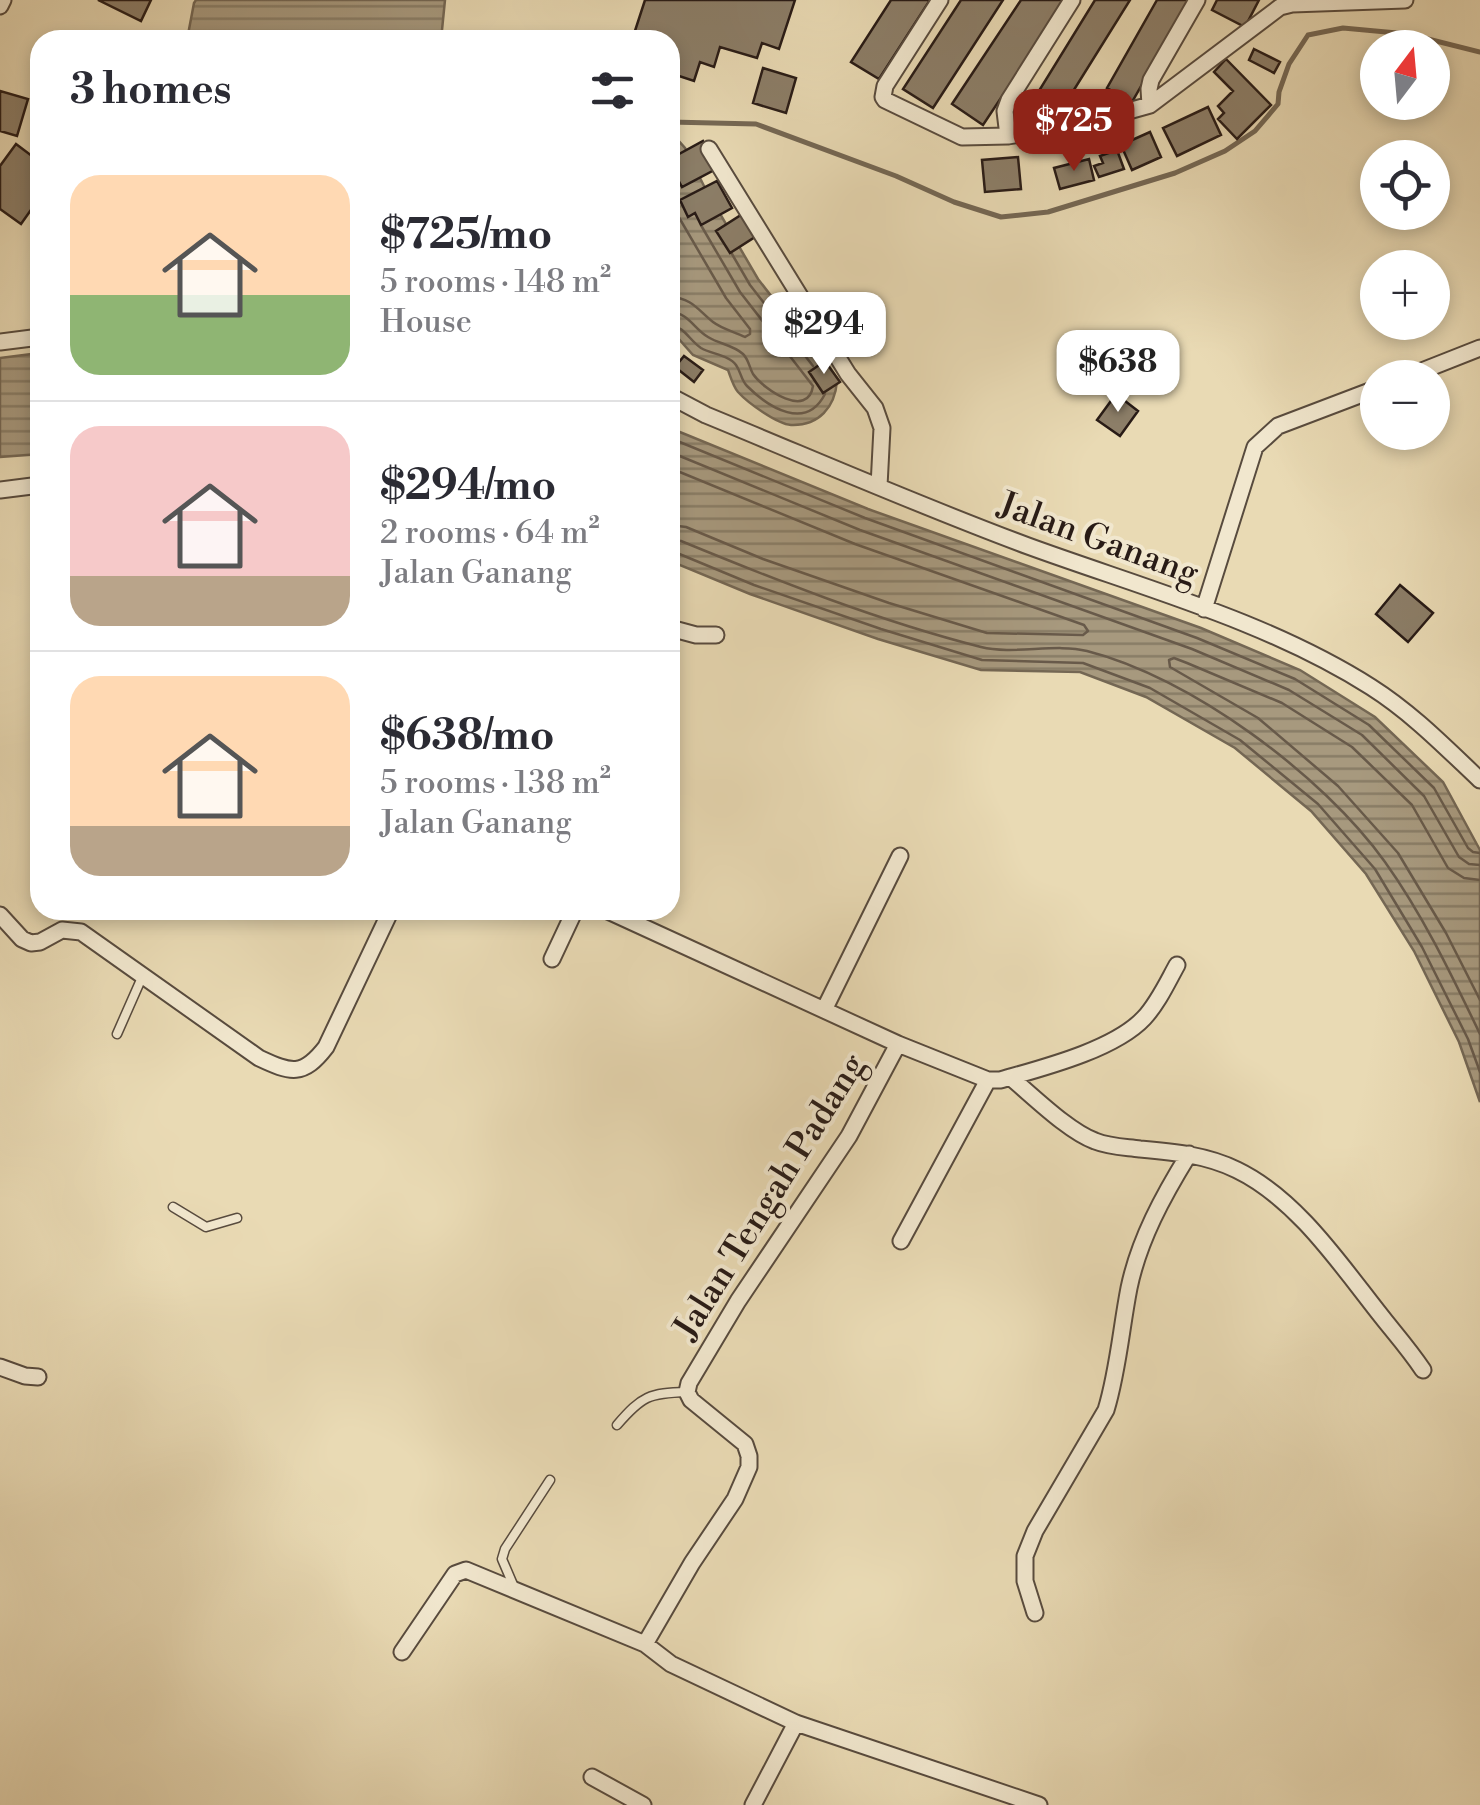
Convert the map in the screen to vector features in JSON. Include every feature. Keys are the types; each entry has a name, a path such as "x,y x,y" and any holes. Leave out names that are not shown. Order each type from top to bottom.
{"street":[{"path":"940,0 882,93 885,100 962,137 1008,136 1089,122 1150,106 1280,7 1405,0"},
{"path":"1008,136 1005,111 1010,100 1072,0"},
{"path":"1150,106 1151,80 1198,0"},
{"path":"708,148 848,374 875,408 882,428 880,486"},
{"path":"0,342 30,338"},
{"path":"1450,360 1480,348"},
{"path":"1204,609 1254,447 1278,426 1360,395"},
{"name":"Jalan Ganang","path":"680,401 1024,545 1204,609 1331,664 1412,716 1480,780"},
{"path":"0,490 30,486"},
{"path":"680,631 696,636 716,635"},
{"path":"824,1010 900,856"},
{"path":"0,916 30,943 62,930 81,932 259,1058 281,1069 296,1071 316,1060 326,1047 386,920"},
{"path":"552,959 570,920"},
{"name":"Jalan Tengah Padang","path":"628,920 898,1044 849,1136 688,1383 687,1392 700,1409 745,1444 749,1467 735,1499 692,1562 645,1644"},
{"path":"898,1044 988,1080 1010,1077 1077,1056 1127,1033 1156,1003 1177,964"},
{"path":"1010,1077 1092,1140 1110,1146 1189,1154 1238,1170 1266,1186 1354,1279 1423,1370"},
{"path":"901,1241 988,1080"},
{"path":"1035,1614 1025,1581 1025,1556 1035,1531 1106,1410 1138,1256 1159,1205 1189,1154"},
{"path":"0,1367 24,1376 38,1376"},
{"path":"402,1652 458,1571 466,1570 645,1644 671,1664 796,1723 1039,1805"},
{"path":"753,1805 796,1723"},
{"path":"592,1776 643,1805"}],"lane":[{"path":"118,1034 143,975"},
{"path":"173,1207 206,1227 237,1218"},
{"path":"617,1425 634,1406 656,1392 687,1392"},
{"path":"516,1590 502,1559 504,1549 550,1480"}],"water":[{"path":"445,0 442,30 189,30 194,3"},
{"path":"680,142 758,279 837,381 833,399 824,413 810,422 785,424 738,392 728,370 693,355 680,340"},
{"path":"30,354 30,455 0,457 0,358"},
{"path":"680,432 868,509 1201,628 1300,670 1375,717 1443,782 1480,850 1480,1102 1459,1042 1414,951 1366,874 1311,811 1235,748 1146,697 1080,672 981,670 750,594 680,565"}],"building":[{"path":"98,0 151,0 141,21"},
{"path":"645,0 795,0 779,49 762,43 757,58 720,47 714,67 700,62 694,81 680,76 680,30 635,30"},
{"path":"891,0 930,0 879,79 851,62"},
{"path":"961,0 1003,0 933,108 903,89"},
{"path":"1021,0 1066,0 983,125 952,104"},
{"path":"1095,0 1130,0 1062,109 1037,94"},
{"path":"1157,0 1190,0 1132,102 1107,88"},
{"path":"1217,0 1259,0 1245,27 1212,10"},
{"path":"1254,49 1280,62 1274,73 1249,60"},
{"path":"1226,59 1271,105 1237,139 1218,119 1224,113 1218,106 1233,91 1214,72"},
{"path":"763,68 796,78 786,113 753,103"},
{"path":"0,91 28,99 17,136 0,131"},
{"path":"1208,107 1221,135 1177,156 1163,128"},
{"path":"1150,132 1161,157 1132,170 1121,145"},
{"path":"703,141 718,168 682,187 680,154"},
{"path":"16,144 30,154 30,211 21,224 0,209 0,166"},
{"path":"1117,150 1124,169 1099,177 1094,166 1103,163 1100,156"},
{"path":"1018,157 1021,189 985,192 982,160"},
{"path":"1089,159 1094,180 1060,189 1054,168"},
{"path":"717,181 732,208 701,225 695,213 688,217 680,200"},
{"path":"744,213 758,235 730,253 716,231"},
{"path":"684,356 703,370 694,382 680,371"},
{"path":"825,361 840,382 823,393 809,372"},
{"path":"1116,394 1138,411 1120,436 1097,420"},
{"path":"1400,585 1433,613 1408,642 1376,614"}],"waterway":[{"path":"680,122 756,124 1001,217 1048,212 1175,173 1225,151 1255,131 1278,104 1289,64 1308,35 1343,28 1408,34 1480,52"}]}
